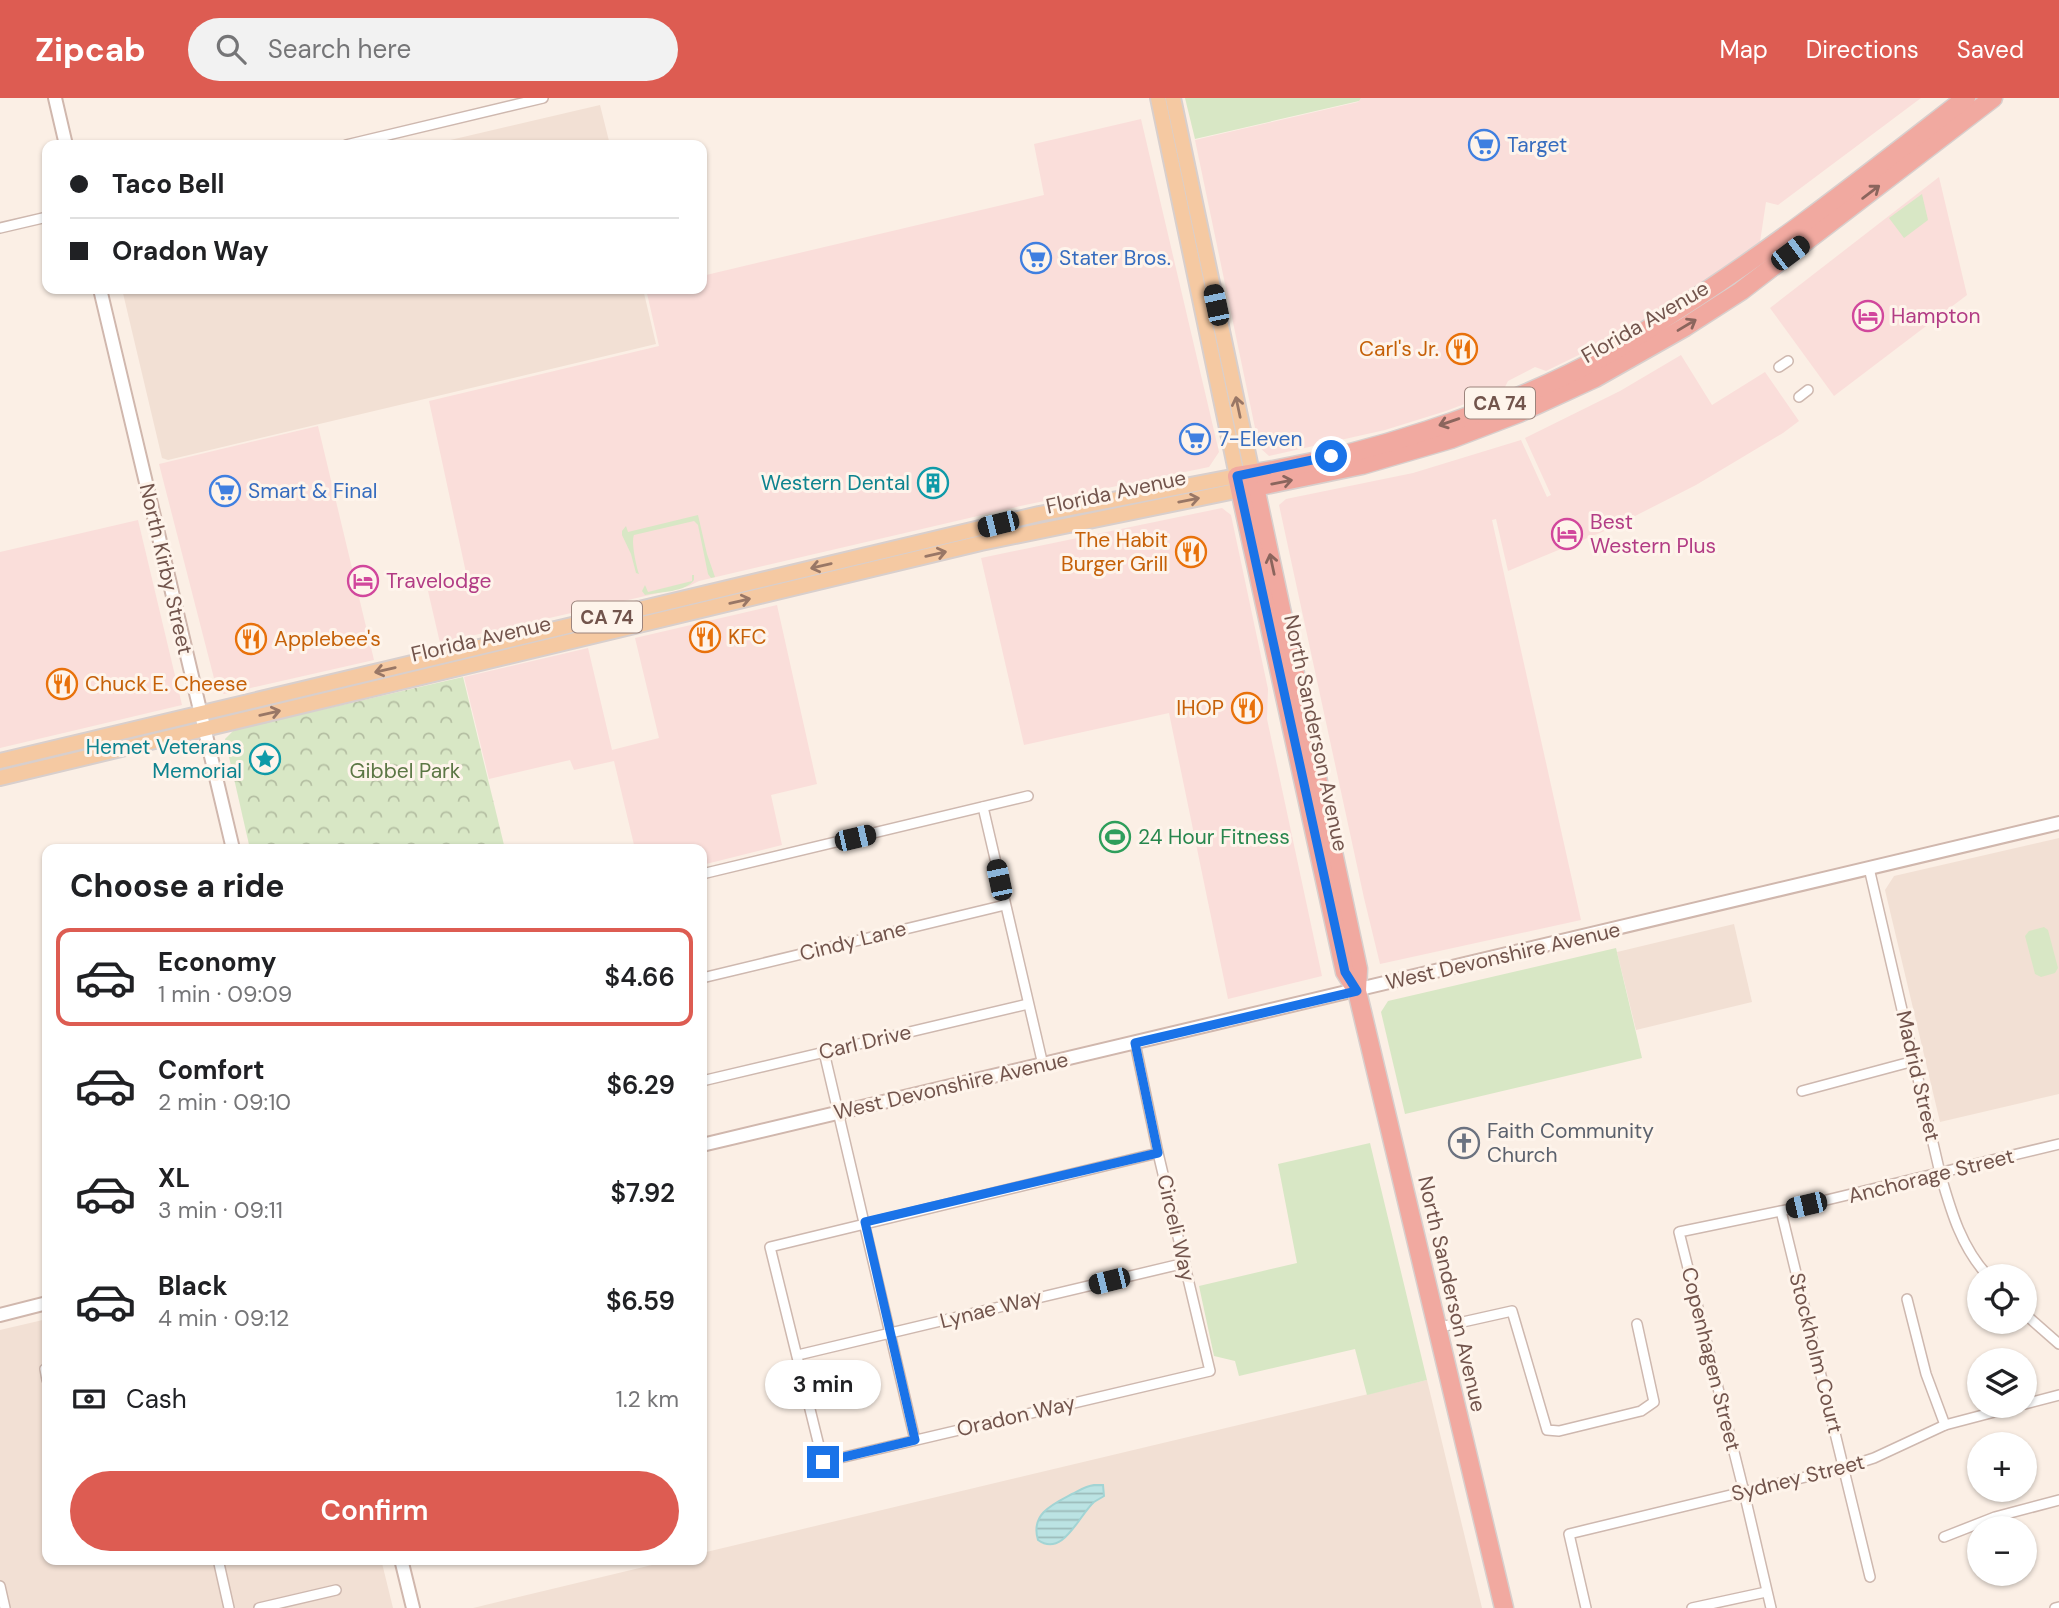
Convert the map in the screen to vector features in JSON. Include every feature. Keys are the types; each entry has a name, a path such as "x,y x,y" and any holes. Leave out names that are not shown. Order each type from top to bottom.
{"highway":[{"name":"Florida Avenue","path":"1246,482 1462,418 1522,394 1610,353 1737,271 1966,98"},
{"name":"Florida Avenue","path":"1246,482 1362,465 1451,439 1519,413 1595,378 1685,327 1741,291 1993,98"},
{"path":"1519,413 1518,405 1607,362 1628,342"},
{"name":"North Sanderson Avenue","path":"1246,482 1265,608 1345,972 1357,991"},
{"name":"North Sanderson Avenue","path":"1246,482 1294,664 1358,969 1357,991 1504,1608"},
{"path":"1265,608 1272,607 1274,610 1294,664 1289,670 1270,629"}],"main road":[{"path":"1158,98 1195,275 1246,482"},
{"path":"1172,98 1225,348 1246,482"},
{"path":"1164,123 1171,127 1183,150"},
{"path":"1174,175 1185,198 1198,256 1201,261 1207,261"},
{"path":"1195,275 1201,275 1205,281 1215,326 1225,348"},
{"name":"Florida Avenue","path":"0,761 1039,514 1246,482"},
{"name":"Florida Avenue","path":"0,778 1246,482"},
{"path":"556,645 557,636 608,623 621,614"},
{"path":"474,664 478,657 488,651 517,645 523,637"},
{"path":"0,768 55,755 80,742"}],"street":[{"path":"55,98 65,140"},
{"path":"367,140 543,98"},
{"path":"0,228 42,218"},
{"name":"North Kirby Street","path":"101,294 232,844"},
{"path":"1779,367 1788,360"},
{"path":"1799,397 1808,390"},
{"path":"707,873 1028,796"},
{"path":"984,807 1043,1065"},
{"name":"West Devonshire Avenue","path":"707,1145 2059,822"},
{"name":"Madrid Street","path":"1869,868 1940,1174 1954,1219 1977,1264"},
{"name":"Cindy Lane","path":"707,977 1005,905"},
{"name":"Carl Drive","path":"707,1080 1028,1004"},
{"name":"Circeli Way","path":"1135,1043 1210,1371"},
{"path":"824,1052 915,1440"},
{"path":"1801,1091 1914,1061"},
{"name":"Anchorage Street","path":"1679,1232 1781,1211 2059,1144"},
{"path":"797,1355 770,1247 1158,1153"},
{"name":"Stockholm Court","path":"1781,1211 1870,1577"},
{"name":"Copenhagen Street","path":"1679,1232 1771,1608"},
{"name":"Lynae Way","path":"797,1355 1185,1263"},
{"path":"1907,1299 1926,1374 1945,1425"},
{"path":"0,1315 42,1304"},
{"path":"1436,1328 1512,1311 1546,1430 1559,1431 1641,1411 1654,1402 1637,1324"},
{"path":"2037,1325 2059,1344"},
{"name":"Oradon Way","path":"797,1355 823,1462 1210,1371"},
{"name":"Sydney Street","path":"2037,1401 2059,1395"},
{"name":"Sydney Street","path":"1586,1608 1569,1534 1843,1468 1874,1458 1945,1425 1972,1418"},
{"path":"1944,1537 1995,1517 2059,1500"},
{"path":"219,1565 229,1608"},
{"path":"402,1565 413,1608"},
{"path":"0,1586 5,1608"},
{"path":"259,1608 336,1590"},
{"path":"1692,1608 1766,1592"}],"shaded area":[{"path":"1361,98 1921,98 1778,205 1766,202 1760,242 1630,330 1546,371 1535,367 1508,381 1504,389 1446,411 1385,430 1269,456 1259,447 1195,140 1358,102"},
{"path":"600,105 609,140 450,140"},
{"path":"1141,119 1219,452 1209,467 1025,505 440,643 428,591 468,582 429,401 659,346 647,294 707,294 707,275 1044,195 1034,144"},
{"path":"1939,177 1967,295 1834,396 1770,308"},
{"path":"123,294 644,294 656,344 168,460 162,458"},
{"path":"1681,355 1712,405 1765,372 1799,421 1696,485 1607,530 1508,571 1496,519 1492,520 1581,920 1380,964 1279,505 1286,499 1413,473 1521,440 1547,497 1551,495 1525,438 1620,391"},
{"path":"318,426 374,660 224,694 216,686 159,464"},
{"path":"1222,508 1231,515 1268,689 1267,719 1322,976 1228,999 1169,713 1024,745 981,558"},
{"path":"138,520 182,705 0,748 0,552"},
{"path":"777,605 817,784 771,795 782,845 707,864 707,844 634,844 614,761 574,770 570,760 489,779 464,677 588,648 612,750 659,738 635,638"},
{"path":"2059,838 2059,1094 1940,1122 1885,890 1894,876"},
{"path":"1734,924 1752,1002 1636,1030 1617,952"},
{"path":"42,1320 42,1565 382,1565 393,1608 0,1608 0,1330"},
{"path":"1427,1380 1482,1608 473,1608 652,1565 707,1565 707,1552"}],"green space":[{"path":"1185,98 1361,98 1359,101 1195,139"},
{"path":"1922,194 1928,220 1904,238 1889,218"},
{"path":"698,515 715,577 711,578 708,574 698,525 694,521 634,535 633,548 639,574 636,573 622,535 626,526 628,532"},
{"path":"692,575 694,580 679,589 645,595 642,591 645,585 648,592 692,581"},
{"name":"Gibbel Park","path":"463,677 504,844 249,844 225,739 234,730"},
{"path":"2044,927 2048,930 2058,968 2055,973 2041,977 2035,974 2025,936 2029,931"},
{"path":"1616,948 1642,1058 1405,1114 1381,1012 1388,1001"},
{"path":"1370,1143 1427,1380 1367,1395 1355,1349 1239,1376 1235,1361 1214,1356 1199,1286 1297,1263 1278,1164"}],"water":[{"path":"1103,1485 1104,1496 1088,1508 1070,1533 1055,1543 1047,1544 1038,1540 1037,1523 1045,1511 1083,1488"}],"place":[{"name":"Target","path":"1484,145"},
{"name":"Stater Bros.","path":"1036,258"},
{"name":"Hampton","path":"1868,316"},
{"name":"Carl's Jr.","path":"1462,349"},
{"name":"7-Eleven","path":"1195,439"},
{"name":"Western Dental","path":"933,483"},
{"name":"Smart & Final","path":"225,491"},
{"name":"Best Western Plus","path":"1567,534"},
{"name":"The Habit Burger Grill","path":"1191,552"},
{"name":"Travelodge","path":"363,581"},
{"name":"KFC","path":"705,637"},
{"name":"Applebee's","path":"251,639"},
{"name":"Chuck E. Cheese","path":"62,684"},
{"name":"IHOP","path":"1247,708"},
{"name":"Hemet Veterans Memorial","path":"265,759"},
{"name":"24 Hour Fitness","path":"1115,837"},
{"name":"Faith Community Church","path":"1464,1143"}],"route":[{"path":"823,1462 915,1440 865,1222 1158,1153 1135,1043 1357,991 1345,972 1237,476 1331,456"}]}
